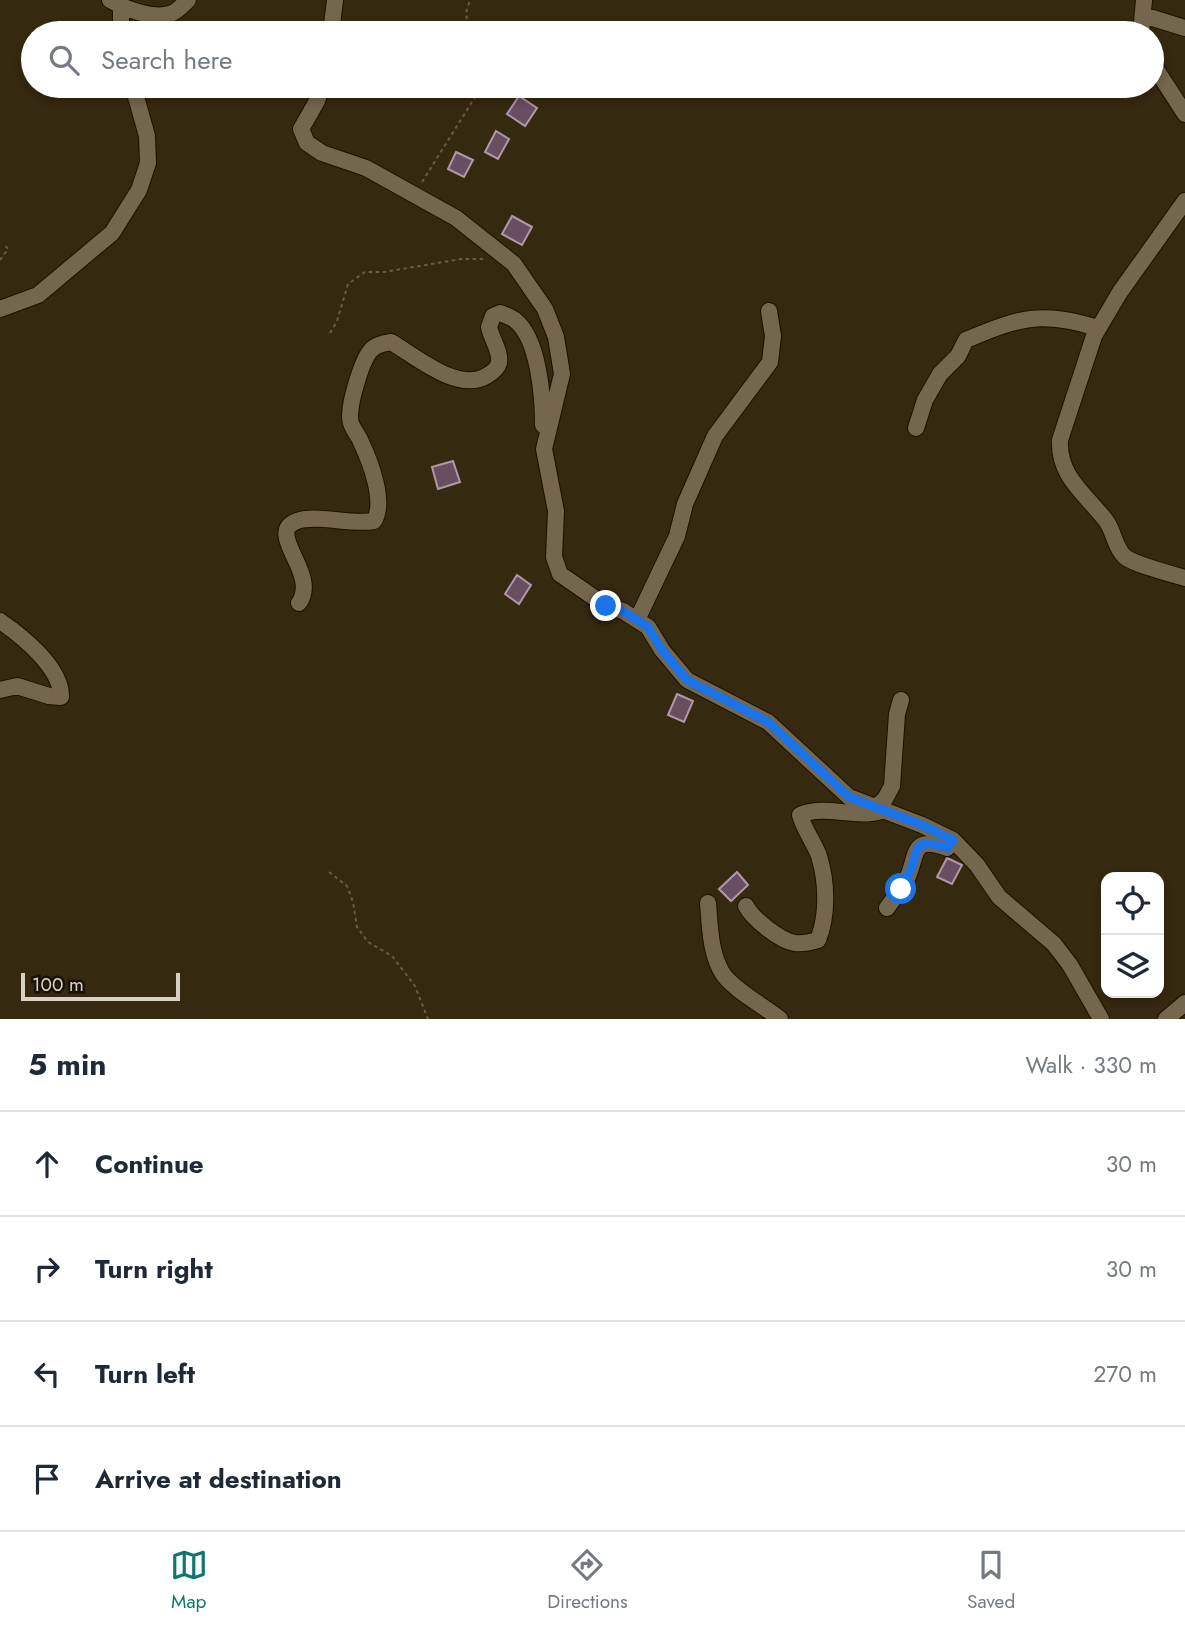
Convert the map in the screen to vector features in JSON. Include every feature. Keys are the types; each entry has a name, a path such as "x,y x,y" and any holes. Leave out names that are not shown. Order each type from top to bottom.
{"street":[{"path":"116,3 136,11 160,15 172,14 188,0"},
{"path":"332,21 335,0"},
{"path":"116,3 119,21"},
{"path":"1143,8 1185,28"},
{"path":"1164,82 1185,114"},
{"path":"0,309 38,295 112,233 139,190 148,163 147,136 136,98"},
{"path":"318,98 301,129 307,144 322,153 366,168 456,218 514,264 545,309 556,337 562,374 544,449"},
{"path":"1185,201 1120,292 1098,328 1060,440 1060,455 1067,474 1109,525 1125,558 1185,578"},
{"path":"637,620 677,536 685,504 715,436 761,378 770,362 772,336 769,311"},
{"path":"299,603 304,595 305,583 285,539 286,529 290,524 300,520 362,523 374,521 378,515 376,489 370,466 350,422 355,387 371,351 391,342 452,377 469,382 480,380 499,365 489,327 493,316 500,313 516,321 529,341 536,359 543,395 544,449 556,511 554,557 560,573 606,606 623,611 648,627 662,650 687,680 768,722 849,797 953,840 976,865 999,897 1054,944 1070,965 1101,1019"},
{"path":"916,428 930,391 940,374 958,356 966,340 1009,322 1044,317 1098,328"},
{"path":"0,621 24,638 57,677 61,698 17,686 0,690"},
{"path":"746,906 752,915 785,939 795,943 818,940 823,918 825,886 819,855 800,816 807,812 840,811 869,815 880,809 892,786 897,714 901,700"},
{"path":"887,908 905,883 918,847 924,843 932,843 947,848 953,840"},
{"path":"708,903 714,950 723,974 780,1019"},
{"path":"1166,1019 1185,1003"}],"path":[{"path":"467,21 466,13 470,0"},
{"path":"415,196 475,98"},
{"path":"0,261 8,249 4,244"},
{"path":"330,333 337,321 348,284 365,272 384,272 461,259 488,259"},
{"path":"329,872 347,886 357,927 368,942 392,956 415,986 428,1019"}],"building":[{"path":"518,98 537,108 525,126 507,114"},
{"path":"496,131 509,139 498,159 485,152"},
{"path":"456,152 473,160 464,177 448,169"},
{"path":"512,216 532,227 522,245 502,234"},
{"path":"453,461 460,482 438,489 432,467"},
{"path":"517,575 531,585 519,604 505,594"},
{"path":"677,694 693,701 684,722 668,715"},
{"path":"947,858 962,865 952,884 937,877"},
{"path":"737,872 748,885 731,901 719,889"}],"route":[{"path":"606,606 623,611 648,627 662,650 687,680 768,722 849,797 953,840 947,848 932,843 924,843 918,847 901,889"}]}
